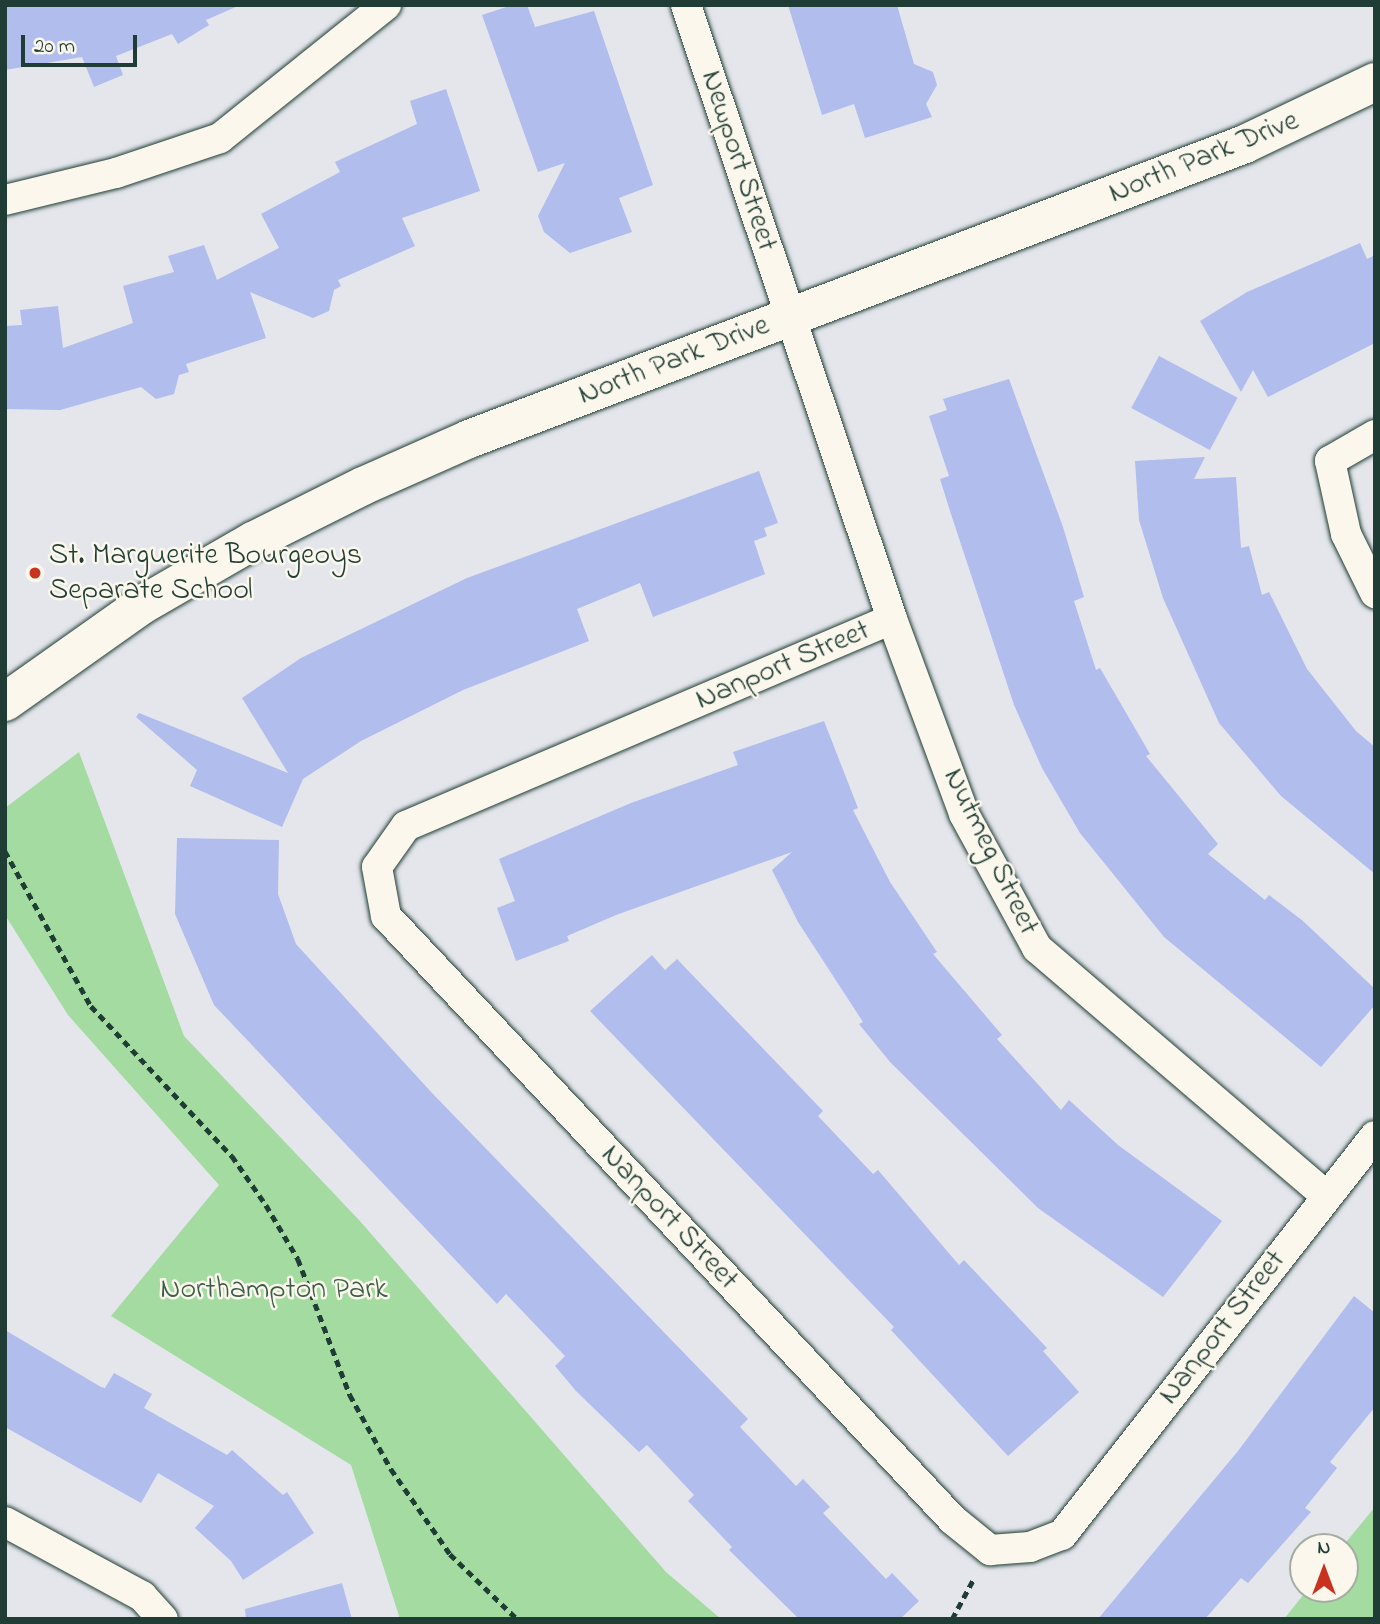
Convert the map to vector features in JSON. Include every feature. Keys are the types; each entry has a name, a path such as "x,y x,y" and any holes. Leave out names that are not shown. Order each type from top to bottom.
{"main road":[{"name":"North Park Drive","path":"5,702 142,605 253,541 363,486 469,439 1245,144 1375,82"}],"street":[{"path":"5,200 116,173 220,138 386,5"},
{"name":"Newport Street","path":"686,5 790,317"},
{"name":"Nutmeg Street","path":"790,317 892,619 964,814 1037,948 1326,1196"},
{"path":"1375,435 1330,461 1346,534 1375,593"},
{"name":"Nanport Street","path":"892,619 406,826 377,867 386,916 953,1520 990,1550 1030,1548 1062,1535 1375,1136"},
{"path":"5,1522 142,1596 163,1619"}],"path":[{"path":"5,851 91,1006 232,1156 267,1205 298,1259 350,1395 391,1469 450,1554 517,1619"},
{"path":"952,1619 990,1550"}],"green space":[{"name":"Northampton Park","path":"79,752 184,1036 359,1220 666,1572 721,1619 400,1619 351,1465 111,1316 219,1185 68,1015 5,915 5,808"},
{"path":"1375,1507 1375,1619 1284,1619 1297,1603 1359,1603 1359,1533 1354,1533"}],"building":[{"path":"5,5 238,6 206,20 209,25 178,44 172,34 116,56 123,75 94,87 82,57 5,70"},
{"path":"512,5 527,5 535,27 594,11 653,185 619,198 632,232 570,253 544,232 538,216 565,163 538,172 482,15"},
{"path":"788,5 897,5 914,64 933,72 937,85 926,104 932,117 865,138 854,104 822,115"},
{"path":"446,89 480,191 402,218 415,246 338,280 341,286 334,290 329,311 313,318 250,292 266,338 186,364 189,372 179,375 174,394 156,399 141,387 60,410 5,409 5,326 22,325 20,310 58,306 63,348 133,323 123,286 174,272 168,256 204,245 217,280 279,248 261,214 340,172 335,162 417,124 410,101"},
{"path":"1360,243 1367,259 1375,255 1375,343 1268,397 1253,370 1241,392 1200,321 1247,292"},
{"path":"1159,356 1238,398 1210,450 1131,408"},
{"path":"1009,379 1063,527 1084,597 1074,601 1096,670 1100,668 1150,754 1146,756 1218,844 1208,854 1265,900 1269,895 1303,921 1375,989 1375,1005 1321,1067 1164,937 1080,833 1042,768 1014,705 951,514 940,479 949,476 929,416 947,410 943,399"},
{"path":"1205,457 1194,479 1236,477 1241,548 1249,546 1262,595 1269,592 1307,669 1356,731 1375,747 1375,874 1281,796 1219,723 1163,598 1139,520 1135,461"},
{"path":"759,471 778,523 764,528 767,536 754,541 765,574 653,617 640,583 577,609 589,641 463,690 361,741 303,779 282,827 190,786 197,770 136,717 139,713 288,773 242,698 301,658 467,578"},
{"path":"824,721 858,808 853,810 890,882 937,952 933,954 1002,1035 997,1039 1061,1110 1069,1100 1118,1145 1222,1221 1163,1297 1038,1208 890,1062 859,1024 863,1022 798,922 772,870 792,852 616,915 567,936 569,941 516,961 497,908 515,901 499,859 631,803 738,765 733,752"},
{"path":"177,838 279,840 278,894 296,944 432,1093 748,1419 740,1427 796,1486 803,1479 830,1507 823,1513 886,1579 892,1573 919,1601 900,1619 799,1619 729,1550 732,1547 688,1501 694,1495 647,1445 639,1452 576,1391 555,1366 565,1356 506,1294 497,1304 214,1005 175,914"},
{"path":"652,955 665,970 677,959 823,1111 818,1116 873,1174 878,1170 959,1265 964,1260 1047,1348 1043,1351 1079,1392 1008,1456 891,1330 894,1327 590,1011"},
{"path":"1354,1296 1375,1313 1375,1407 1330,1462 1337,1468 1305,1508 1311,1512 1292,1533 1289,1533 1289,1537 1248,1583 1241,1578 1205,1619 1098,1619 1238,1451"},
{"path":"5,1330 101,1387 105,1388 114,1373 152,1394 144,1408 227,1455 232,1450 283,1495 287,1492 314,1533 243,1580 231,1561 195,1528 214,1506 158,1473 141,1503 5,1427"},
{"path":"342,1583 352,1619 246,1619 245,1609"}],"place":[{"name":"St. Marguerite Bourgeoys Separate School","path":"35,573"}]}
